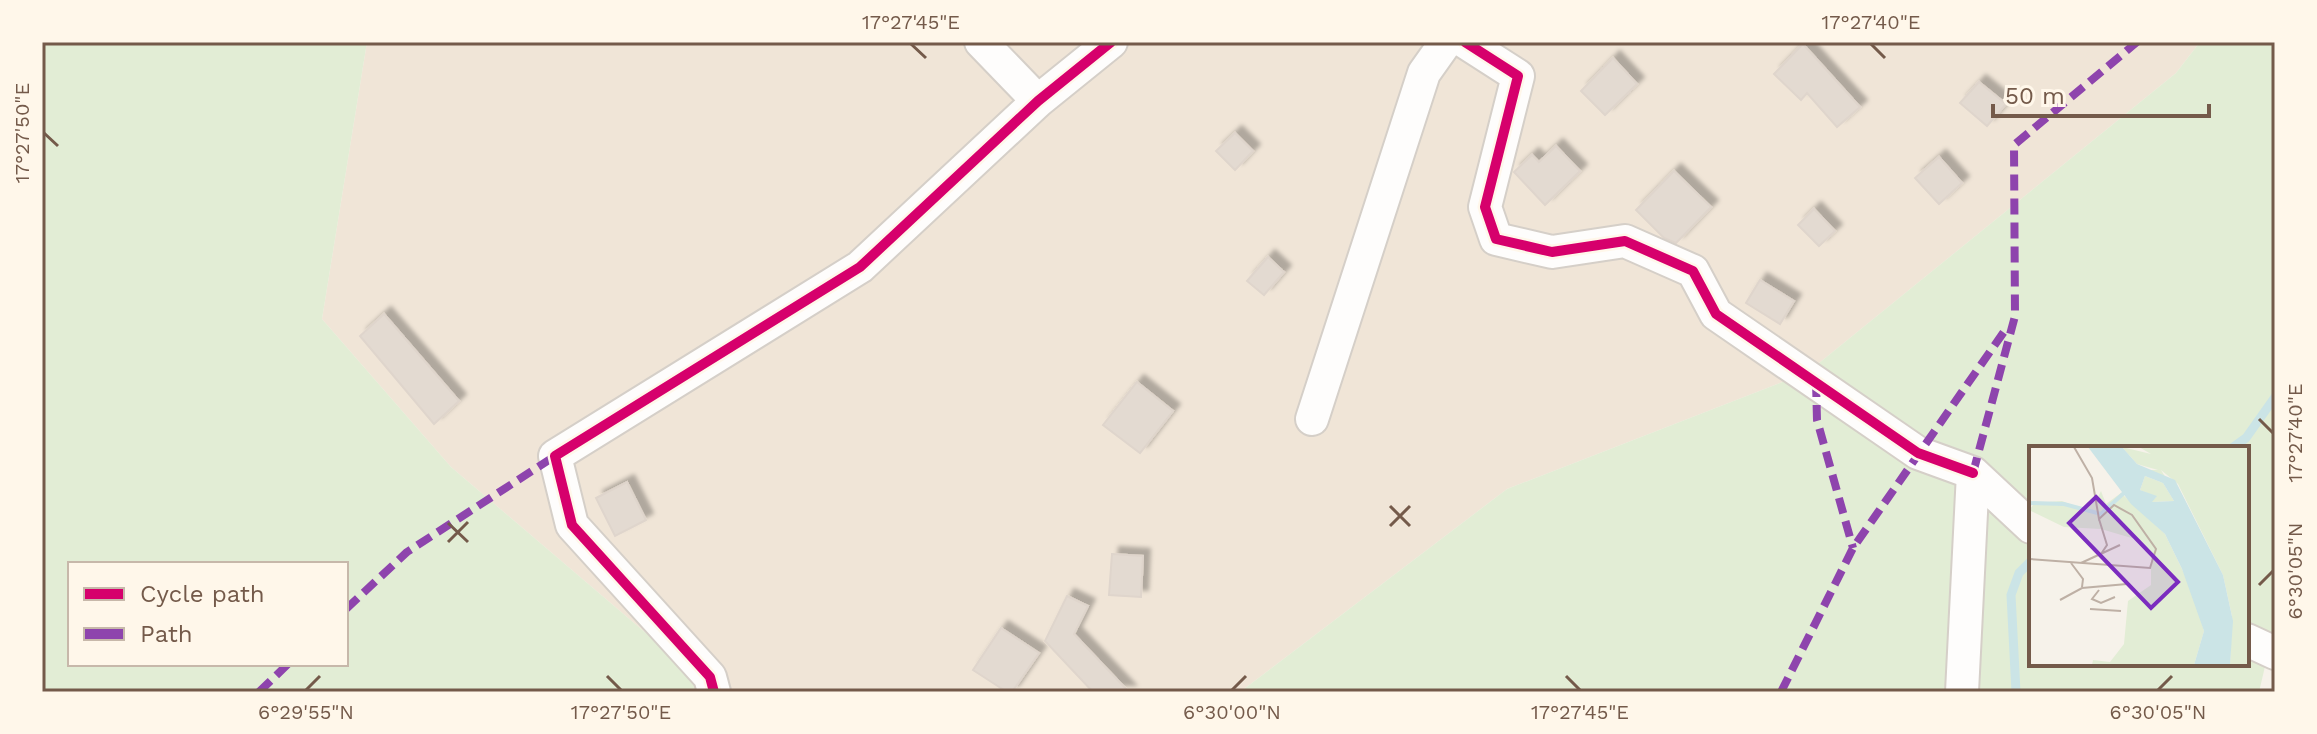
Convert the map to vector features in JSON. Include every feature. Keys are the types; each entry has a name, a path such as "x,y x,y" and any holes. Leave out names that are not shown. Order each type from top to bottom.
{"street":[{"path":"981,42 1038,101"},
{"path":"714,692 710,677 572,525 555,456 860,267 1038,101 1111,42"},
{"path":"1312,419 1424,73 1446,42"},
{"path":"1465,42 1518,76 1485,207 1496,239 1552,252 1625,241 1693,271 1716,314 1918,453 1973,473 2029,525"},
{"path":"1962,692 1973,473"},
{"path":"2249,641 2275,653"}],"shaded area":[{"path":"367,42 2200,42 2176,73 1808,372 1507,489 1240,692 715,692 451,467 322,319"}],"green space":[{"path":"42,42 367,42 322,319 451,467 715,692 42,692"},
{"path":"2200,42 2275,42 2275,624 2259,692 1240,692 1507,489 1808,372 2176,73"}],"building":[{"path":"1803,44 1860,107 1837,127 1807,93 1801,100 1774,74"},
{"path":"1613,58 1637,84 1605,115 1581,91"},
{"path":"1979,82 2006,104 1987,126 1960,103"},
{"path":"1235,133 1253,151 1235,170 1216,151"},
{"path":"1556,146 1580,171 1545,205 1514,172 1532,155 1539,162"},
{"path":"1939,157 1962,183 1939,204 1915,178"},
{"path":"1674,171 1711,207 1676,243 1664,238 1636,210"},
{"path":"1814,209 1835,231 1819,246 1798,225"},
{"path":"1268,257 1284,272 1264,295 1247,281"},
{"path":"1760,280 1794,301 1780,324 1746,303"},
{"path":"384,314 459,401 434,424 360,336"},
{"path":"1137,382 1173,411 1140,453 1103,425"},
{"path":"627,482 646,520 615,536 596,498"},
{"path":"1112,554 1143,556 1141,597 1109,595"},
{"path":"1067,596 1088,606 1074,634 1129,692 1093,692 1045,641"},
{"path":"1001,628 1039,653 1012,692 1007,692 973,670"}],"waterway":[{"path":"2235,446 2246,438 2275,397"},
{"path":"2016,692 2011,595 2019,573 2029,563"}],"marked path":[{"path":"1973,473 2015,316 2014,145 2137,42"},
{"path":"1781,692 1853,548 2008,326"},
{"path":"1816,381 1817,420 1853,548"},
{"path":"348,607 407,552 555,456"},
{"path":"259,692 286,666"}],"cycle path":[{"path":"714,692 710,677 572,525 555,456 860,267 1038,101 1111,42"},
{"path":"1465,42 1518,76 1485,207 1496,239 1552,252 1625,241 1693,271 1716,314 1918,453 1973,473"}]}
